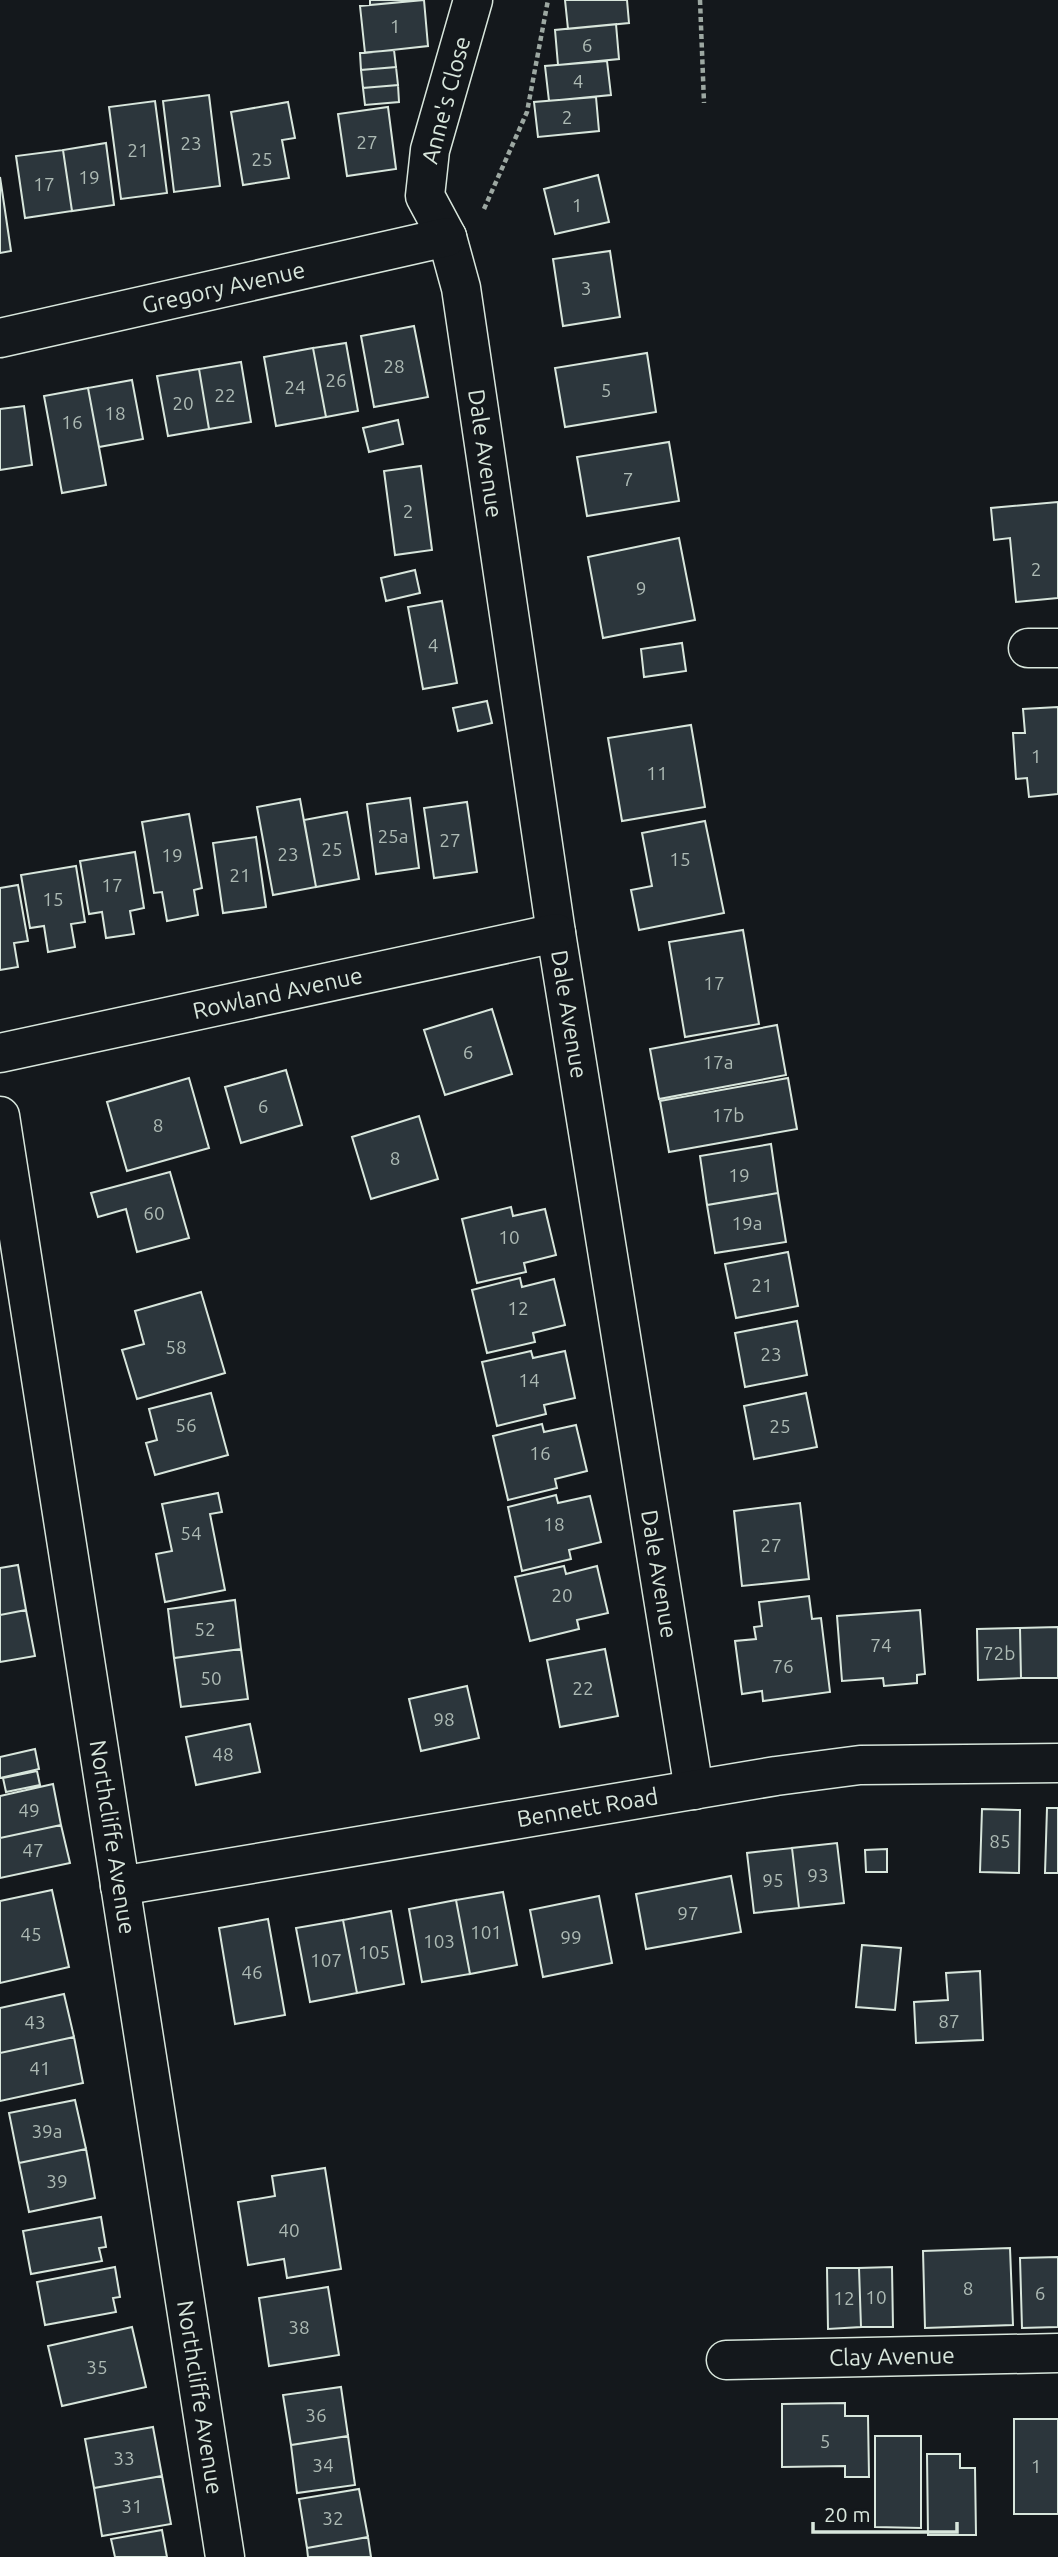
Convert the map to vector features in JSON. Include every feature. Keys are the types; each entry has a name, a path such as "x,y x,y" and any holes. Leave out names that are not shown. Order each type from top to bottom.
{"street":[{"name":"Anne's Close","path":"447,237 425,196 428,161 473,0"},
{"name":"Gregory Avenue","path":"0,338 447,237"},
{"name":"Dale Avenue","path":"447,237 461,288 556,933 694,1790"},
{"name":"Rowland Avenue","path":"0,1053 556,933"},
{"name":"Northcliffe Avenue","path":"0,1116 225,2557"},
{"name":"Bennett Road","path":"120,1885 860,1765 1058,1763"},
{"name":"Clay Avenue","path":"726,2360 1058,2353"}],"path":[{"path":"482,212 527,112 548,0"},
{"path":"700,0 704,103"}],"building":[{"path":"370,0 422,0 370,5"},
{"path":"424,0 428,46 365,53 360,6"},
{"path":"565,0 627,0 629,23 568,29"},
{"path":"616,24 619,59 558,65 555,30"},
{"path":"394,50 396,67 361,70 360,53"},
{"path":"607,61 611,95 549,101 545,66"},
{"path":"396,67 398,85 363,88 361,70"},
{"path":"398,85 399,102 365,105 363,88"},
{"path":"209,95 220,186 174,192 163,101"},
{"path":"596,97 599,131 538,137 534,102"},
{"path":"155,101 167,193 121,199 109,107"},
{"path":"288,102 295,138 282,140 289,178 243,185 231,112"},
{"path":"388,107 396,169 347,176 338,114"},
{"path":"106,143 114,205 72,211 63,150"},
{"path":"63,150 72,211 25,218 16,156"},
{"path":"598,175 609,222 555,234 544,189"},
{"path":"0,177 11,251 0,253"},
{"path":"610,251 620,317 563,326 553,259"},
{"path":"414,326 428,397 374,407 361,336"},
{"path":"346,343 358,411 326,417 313,348"},
{"path":"313,348 326,417 276,426 264,357"},
{"path":"647,353 656,412 565,427 555,368"},
{"path":"241,362 251,422 209,429 199,369"},
{"path":"199,369 209,429 168,436 157,376"},
{"path":"132,380 143,439 99,447 88,388"},
{"path":"88,388 106,485 62,493 44,396"},
{"path":"24,406 32,465 0,470 0,409"},
{"path":"398,420 403,444 369,452 363,428"},
{"path":"669,442 679,501 587,516 577,457"},
{"path":"421,466 432,550 395,555 384,471"},
{"path":"1058,502 1058,598 1016,602 1010,538 994,540 991,508"},
{"path":"679,538 695,620 603,638 588,557"},
{"path":"415,570 420,593 386,601 381,578"},
{"path":"442,601 457,683 423,689 408,607"},
{"path":"682,643 686,671 644,677 641,649"},
{"path":"487,701 492,723 458,731 453,708"},
{"path":"1058,707 1058,794 1029,797 1027,778 1016,779 1013,733 1025,733 1023,709"},
{"path":"691,725 705,807 622,821 608,738"},
{"path":"410,798 419,868 376,874 367,804"},
{"path":"300,799 316,887 273,895 257,807"},
{"path":"467,802 477,872 434,878 424,808"},
{"path":"347,812 359,879 316,887 304,820"},
{"path":"189,814 202,888 194,890 198,915 167,921 162,892 154,893 142,822"},
{"path":"705,821 724,913 639,930 631,890 652,886 642,833"},
{"path":"256,837 266,907 223,913 213,843"},
{"path":"135,852 144,908 130,911 134,934 106,938 102,912 89,914 80,861"},
{"path":"76,866 85,922 71,924 75,947 48,952 44,926 30,928 21,875"},
{"path":"18,885 28,941 14,943 18,967 0,970 0,888"},
{"path":"743,930 759,1024 685,1037 669,942"},
{"path":"492,1009 512,1074 445,1095 424,1030"},
{"path":"777,1025 786,1075 659,1099 650,1049"},
{"path":"286,1070 302,1125 241,1143 225,1087"},
{"path":"189,1078 209,1148 127,1171 107,1102"},
{"path":"788,1078 797,1129 669,1152 660,1101"},
{"path":"419,1116 438,1179 371,1199 352,1137"},
{"path":"771,1144 778,1193 707,1205 700,1156"},
{"path":"170,1172 189,1238 137,1252 126,1209 98,1217 91,1193"},
{"path":"778,1193 786,1242 715,1253 707,1205"},
{"path":"511,1207 513,1216 545,1209 556,1255 524,1263 526,1272 477,1283 462,1219"},
{"path":"788,1252 798,1306 736,1318 725,1264"},
{"path":"520,1278 522,1287 554,1279 565,1325 533,1333 535,1342 487,1353 472,1290"},
{"path":"201,1292 225,1373 137,1399 122,1350 144,1344 135,1311"},
{"path":"797,1321 807,1375 745,1387 735,1333"},
{"path":"531,1351 533,1358 565,1351 575,1398 544,1405 546,1414 497,1426 482,1362"},
{"path":"211,1393 228,1455 155,1475 146,1443 157,1440 149,1409"},
{"path":"806,1393 817,1447 754,1459 744,1406"},
{"path":"542,1424 544,1432 576,1425 587,1471 555,1479 557,1488 508,1500 493,1436"},
{"path":"218,1493 222,1512 210,1514 225,1590 165,1602 156,1554 172,1551 162,1504"},
{"path":"556,1495 558,1503 590,1496 601,1542 569,1550 571,1559 522,1571 508,1507"},
{"path":"800,1503 809,1579 742,1586 734,1511"},
{"path":"18,1565 26,1610 0,1615 0,1568"},
{"path":"564,1566 566,1574 597,1566 608,1613 577,1620 579,1629 530,1641 515,1577"},
{"path":"809,1596 812,1619 821,1618 830,1692 763,1701 762,1691 742,1694 735,1641 756,1639 754,1627 762,1626 759,1602"},
{"path":"235,1600 241,1649 174,1658 168,1609"},
{"path":"26,1610 35,1656 0,1662 0,1615"},
{"path":"920,1610 925,1674 917,1675 917,1683 884,1686 883,1678 842,1681 837,1616"},
{"path":"1058,1627 1058,1678 1021,1678 1020,1628"},
{"path":"1020,1628 1021,1678 978,1680 977,1629"},
{"path":"241,1649 248,1699 181,1707 174,1658"},
{"path":"605,1649 618,1716 560,1727 547,1660"},
{"path":"467,1686 479,1738 421,1751 409,1699"},
{"path":"250,1724 260,1772 196,1785 186,1737"},
{"path":"35,1749 39,1769 0,1778 0,1757"},
{"path":"37,1771 40,1785 6,1792 3,1778"},
{"path":"53,1784 61,1825 0,1838 0,1796"},
{"path":"1047,1808 1058,1808 1058,1873 1045,1873"},
{"path":"982,1809 1020,1810 1019,1873 980,1872"},
{"path":"61,1825 70,1863 0,1878 0,1838"},
{"path":"837,1843 844,1903 799,1908 792,1848"},
{"path":"792,1848 799,1908 754,1913 747,1853"},
{"path":"887,1849 887,1872 866,1872 865,1850"},
{"path":"731,1876 741,1932 646,1949 636,1894"},
{"path":"52,1890 69,1967 0,1983 0,1901"},
{"path":"503,1892 517,1965 470,1974 456,1900"},
{"path":"599,1896 612,1963 543,1977 530,1910"},
{"path":"456,1900 470,1974 422,1982 409,1909"},
{"path":"391,1911 404,1984 357,1993 343,1920"},
{"path":"268,1919 285,2015 235,2024 219,1928"},
{"path":"343,1920 357,1993 310,2002 296,1928"},
{"path":"862,1945 901,1948 895,2010 856,2007"},
{"path":"980,1971 983,2040 916,2043 914,2002 948,2000 946,1973"},
{"path":"64,1994 74,2037 0,2053 0,2008"},
{"path":"74,2037 83,2083 0,2101 0,2053"},
{"path":"75,2100 86,2149 19,2163 9,2113"},
{"path":"86,2149 95,2198 29,2212 19,2163"},
{"path":"325,2168 341,2269 287,2278 284,2259 248,2265 238,2202 275,2196 272,2176"},
{"path":"101,2217 106,2247 99,2248 102,2261 31,2274 23,2231"},
{"path":"1010,2248 1013,2325 925,2328 923,2251"},
{"path":"1058,2257 1058,2327 1022,2328 1020,2258"},
{"path":"115,2267 120,2297 113,2298 116,2312 45,2325 37,2282"},
{"path":"892,2267 893,2327 861,2327 859,2268"},
{"path":"827,2268 859,2268 861,2327 828,2329"},
{"path":"328,2287 339,2355 269,2366 259,2298"},
{"path":"132,2327 146,2387 62,2406 48,2346"},
{"path":"341,2387 348,2436 291,2445 283,2395"},
{"path":"845,2403 845,2416 868,2416 869,2477 845,2477 845,2466 782,2467 782,2404"},
{"path":"1014,2419 1058,2419 1058,2514 1014,2514"},
{"path":"153,2427 162,2476 94,2488 85,2439"},
{"path":"348,2436 355,2485 297,2493 291,2445"},
{"path":"875,2436 921,2436 921,2528 875,2527"},
{"path":"927,2454 960,2454 960,2468 975,2468 976,2535 928,2535"},
{"path":"162,2476 171,2524 102,2536 94,2488"},
{"path":"359,2489 368,2537 307,2548 299,2499"},
{"path":"162,2530 167,2557 115,2557 111,2539"},
{"path":"368,2537 371,2557 308,2557 307,2548"}]}
